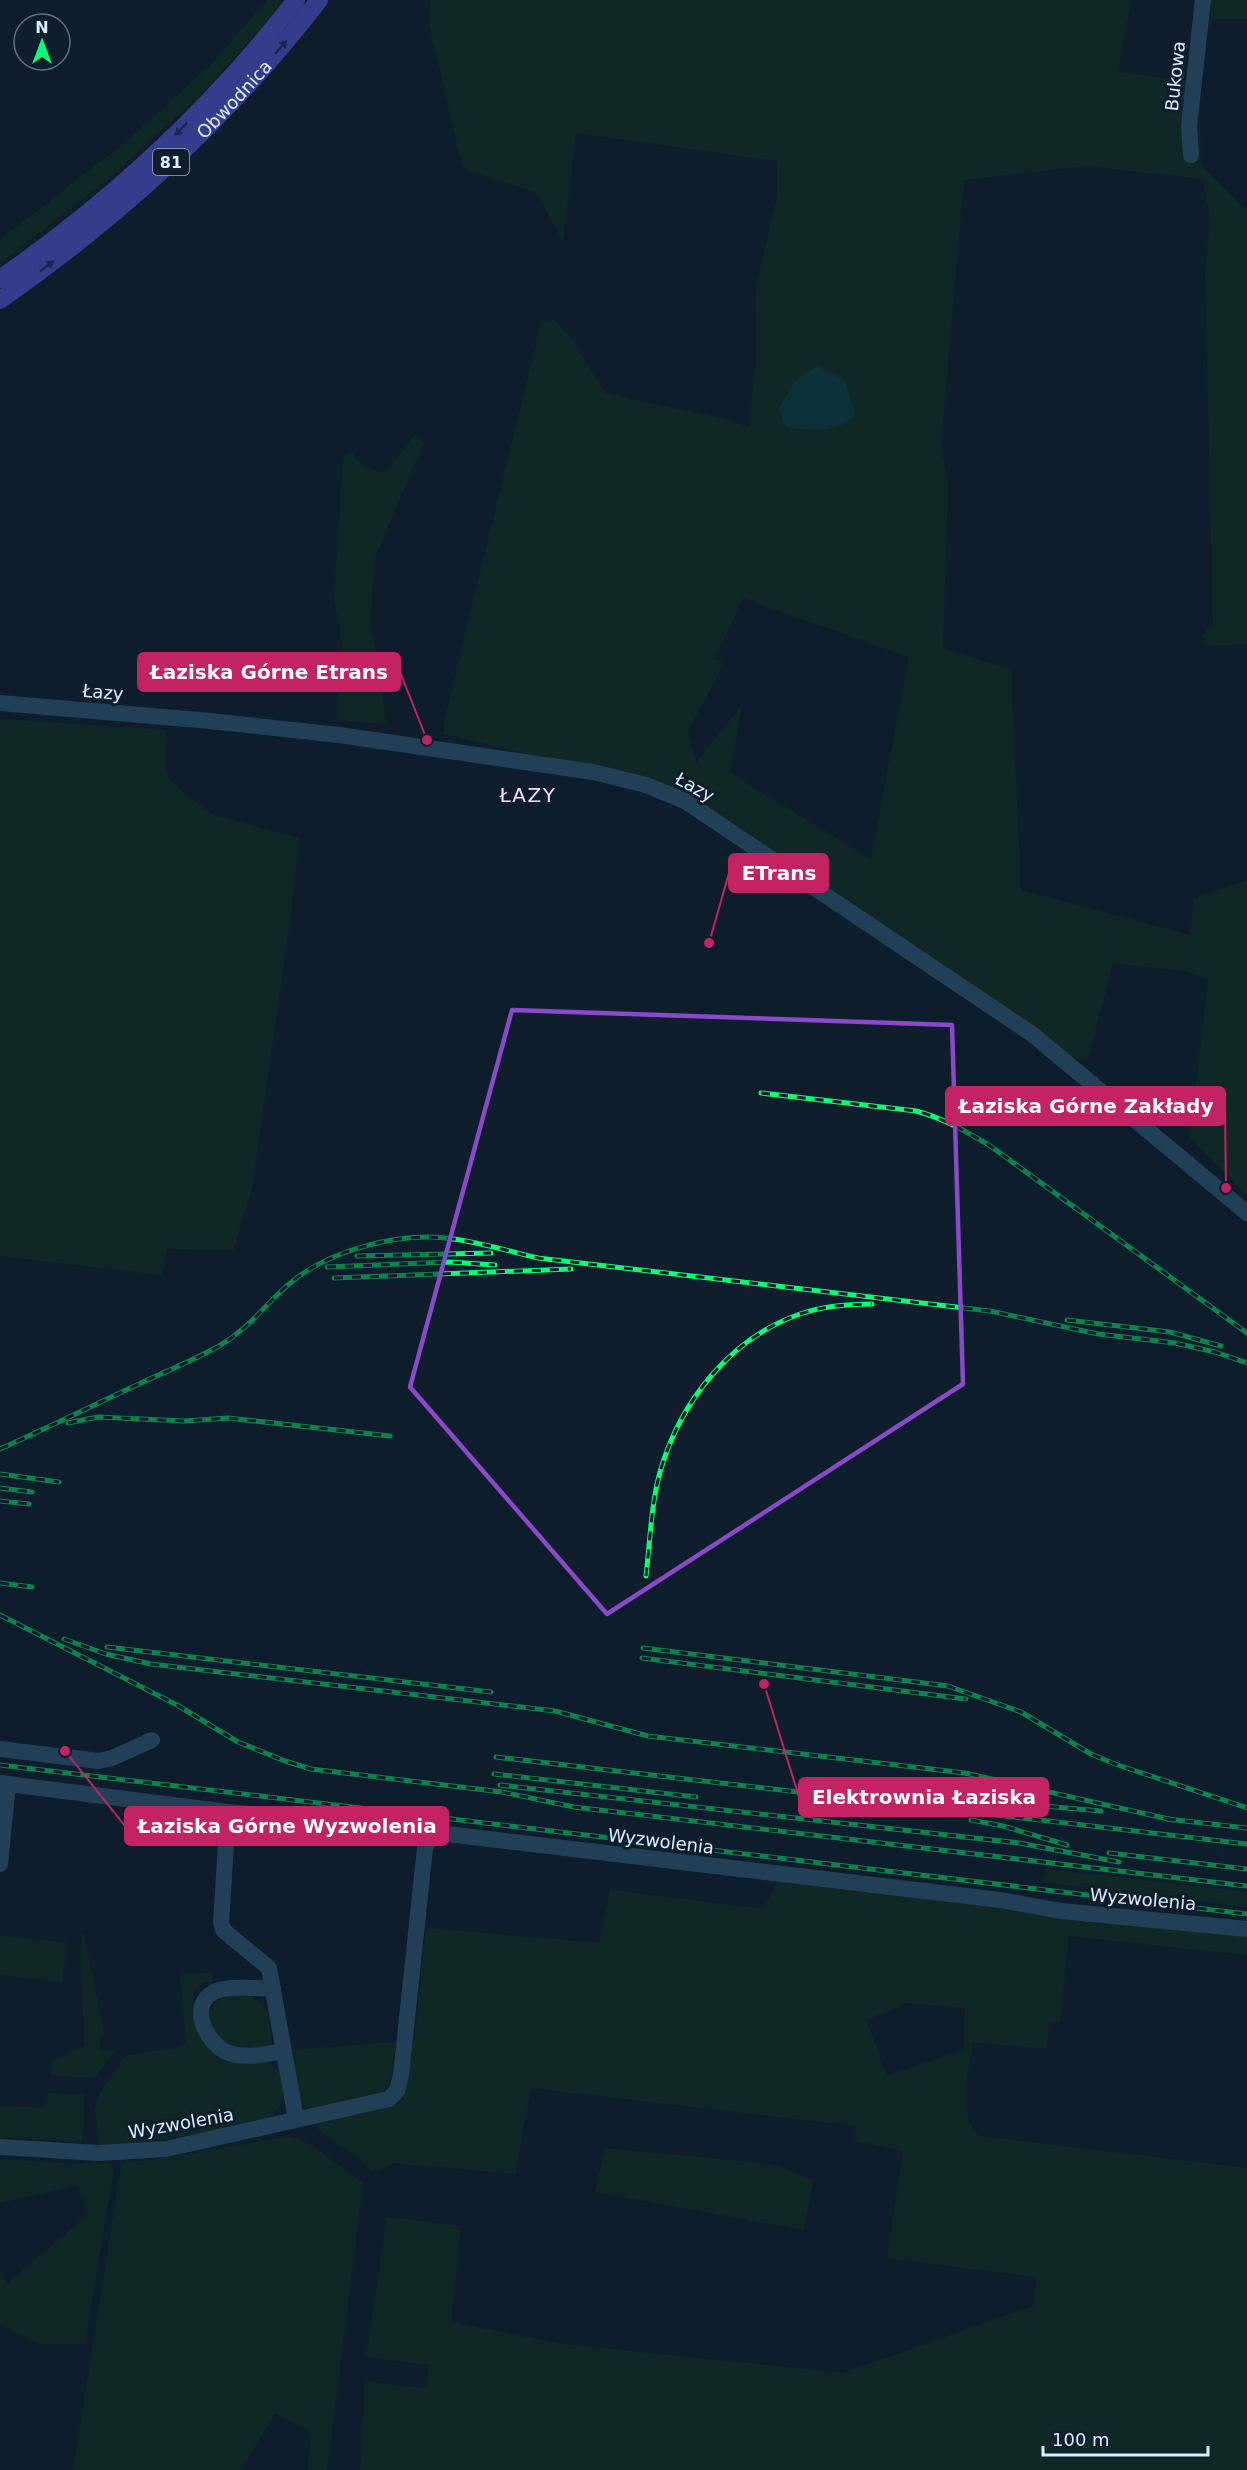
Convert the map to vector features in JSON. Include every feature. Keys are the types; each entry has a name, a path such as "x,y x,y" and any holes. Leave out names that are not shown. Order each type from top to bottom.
{"main road":[{"name":"Obwodnica","path":"0,279 75,223 165,144 254,52 296,0"},
{"name":"Obwodnica","path":"0,300 71,248 176,158 246,87 319,0"}],"street":[{"name":"Bukowa","path":"1191,155 1189,126 1203,0"},
{"name":"Łazy","path":"0,703 210,720 339,735 593,772 646,785 685,801 1032,1035 1247,1213"},
{"path":"0,1749 99,1761 112,1758 152,1740"},
{"path":"0,1864 4,1783 228,1812 420,1831 431,1838"},
{"path":"228,1812 221,1923 223,1930 269,1968 296,2120"},
{"name":"Wyzwolenia","path":"0,2147 99,2152 166,2149 389,2099 397,2091 401,2075 425,1848 431,1838 447,1834 1000,1900 1061,1911 1247,1929"},
{"path":"273,1988 216,1990 206,1998 202,2010 203,2029 214,2044 229,2053 245,2056 284,2051"}],"highlighted area":[{"path":"512,1010 952,1025 963,1384 607,1614 410,1387"}],"shaded area":[{"path":"267,0 281,0 273,15 205,90 105,182 0,263 0,240 127,141 214,62"},
{"path":"430,0 1131,0 1118,72 1199,83 1201,165 1244,208 1247,208 1247,644 1206,646 1203,635 1213,623 1205,273 1210,218 1203,179 1086,166 964,180 941,447 948,485 943,649 1011,669 1021,890 1190,935 1194,899 1247,880 1247,1196 1190,1137 1208,978 1184,971 1113,963 1087,1061 1074,1059 676,789 444,734 444,721 542,319 556,322 573,341 605,393 724,419 749,427 756,357 755,293 777,196 777,161 576,133 563,242 537,193 463,169 429,24","holes":["743,598 909,657 871,859 730,773 742,705 696,763 688,731 724,664 715,659"]},
{"path":"1211,0 1247,0 1247,19 1211,19"},
{"path":"817,366 844,380 855,412 849,419 834,428 816,430 789,428 783,422 779,408 795,381"},
{"path":"415,434 423,444 375,557 370,627 379,660 386,724 338,720 338,680 342,643 334,597 343,457 351,452 362,466 382,472 394,463"},
{"path":"0,719 166,730 165,773 177,787 213,815 299,838 291,914 252,1189 233,1250 167,1249 162,1275 0,1256"},
{"path":"1046,1869 1247,1892 1247,1907 1043,1882"},
{"path":"779,1879 1000,1905 1080,1922 1196,1928 1247,1934 1247,1955 1069,1936 1060,2022 1049,2022 1047,2049 973,2042 967,2078 966,2103 972,2126 978,2136 1247,2168 1247,2470 360,2470 365,2381 426,2389 429,2365 366,2357 387,2217 461,2226 451,2322 563,2344 843,2373 1034,2306 1036,2277 887,2258 903,2151 855,2141 856,2126 531,2088 515,2174 393,2163 373,2172 356,2156 322,2133 314,2123 308,2108 301,2101 297,2089 293,2050 396,2042 386,2107 402,2103 407,2063 414,2042 426,1928 599,1943 610,1890 763,1909","holes":["907,2003 965,2008 964,2050 887,2076 866,2020"]},
{"path":"81,1934 84,1935 104,2033 98,2035 100,2050 116,2051 94,2078 50,2075 52,2062 84,2046"},
{"path":"0,1935 67,1943 62,1983 0,1975"},
{"path":"212,1973 212,1981 200,1984 194,1990 194,2012 198,2034 207,2046 214,2049 254,2058 273,2066 282,2078 284,2090 278,2108 264,2119 190,2136 99,2145 95,2109 101,2091 125,2056 181,2047 186,2041 180,1974"},
{"path":"230,1995 252,1996 268,2012 272,2041 268,2045 233,2047 216,2037 209,2020 210,2010 220,2000"},
{"path":"48,2093 85,2095 82,2142 0,2137 0,2106 46,2108"},
{"path":"287,2137 305,2141 363,2183 327,2470 308,2470 311,2430 275,2413 241,2470 73,2470 121,2167 126,2162 152,2160"},
{"path":"605,2148 771,2164 814,2180 803,2230 595,2192"},
{"path":"0,2159 78,2164 111,2163 114,2167 85,2344 42,2344 0,2325 0,2269 7,2284 89,2214 77,2185 0,2203"}],"railway":[{"path":"761,1093 916,1111 954,1125 989,1145 1247,1333"},
{"path":"0,1449 219,1346 241,1331 275,1297 309,1269 346,1252 406,1238 457,1239 538,1258 990,1311 1098,1334 1175,1343 1215,1352 1247,1363"},
{"path":"357,1256 491,1253"},
{"path":"327,1267 450,1262 495,1265"},
{"path":"334,1278 571,1269"},
{"path":"646,1576 653,1510 660,1472 680,1421 711,1376 751,1339 775,1325 818,1309 872,1304"},
{"path":"1067,1320 1170,1332 1221,1346"},
{"path":"68,1423 98,1417 185,1421 228,1418 390,1436"},
{"path":"0,1474 59,1482"},
{"path":"0,1488 32,1492"},
{"path":"0,1501 29,1504"},
{"path":"0,1583 32,1587"},
{"path":"0,1615 177,1705 238,1742 311,1769 502,1792 574,1807 1247,1886"},
{"path":"64,1639 106,1654 151,1664 555,1711 648,1736 965,1773 1173,1820"},
{"path":"107,1647 491,1692"},
{"path":"643,1648 948,1686 1021,1712 1091,1754 1115,1764 1247,1808"},
{"path":"642,1658 966,1699"},
{"path":"496,1757 1247,1844"},
{"path":"0,1765 1247,1914"},
{"path":"494,1774 696,1797"},
{"path":"500,1785 1019,1843 1119,1862"},
{"path":"960,1802 1101,1811"},
{"path":"818,1811 920,1814"},
{"path":"1167,1819 1247,1828"},
{"path":"971,1820 1003,1826 1067,1845"},
{"path":"1109,1853 1247,1869"}],"place":[{"name":"Łaziska Górne Etrans","path":"427,740"},
{"name":"ETrans","path":"709,943"},
{"name":"Łaziska Górne Zakłady","path":"1226,1188"},
{"name":"Elektrownia Łaziska","path":"764,1684"},
{"name":"Łaziska Górne Wyzwolenia","path":"65,1751"}],"district":[{"name":"ŁAZY","path":"528,795"}]}
